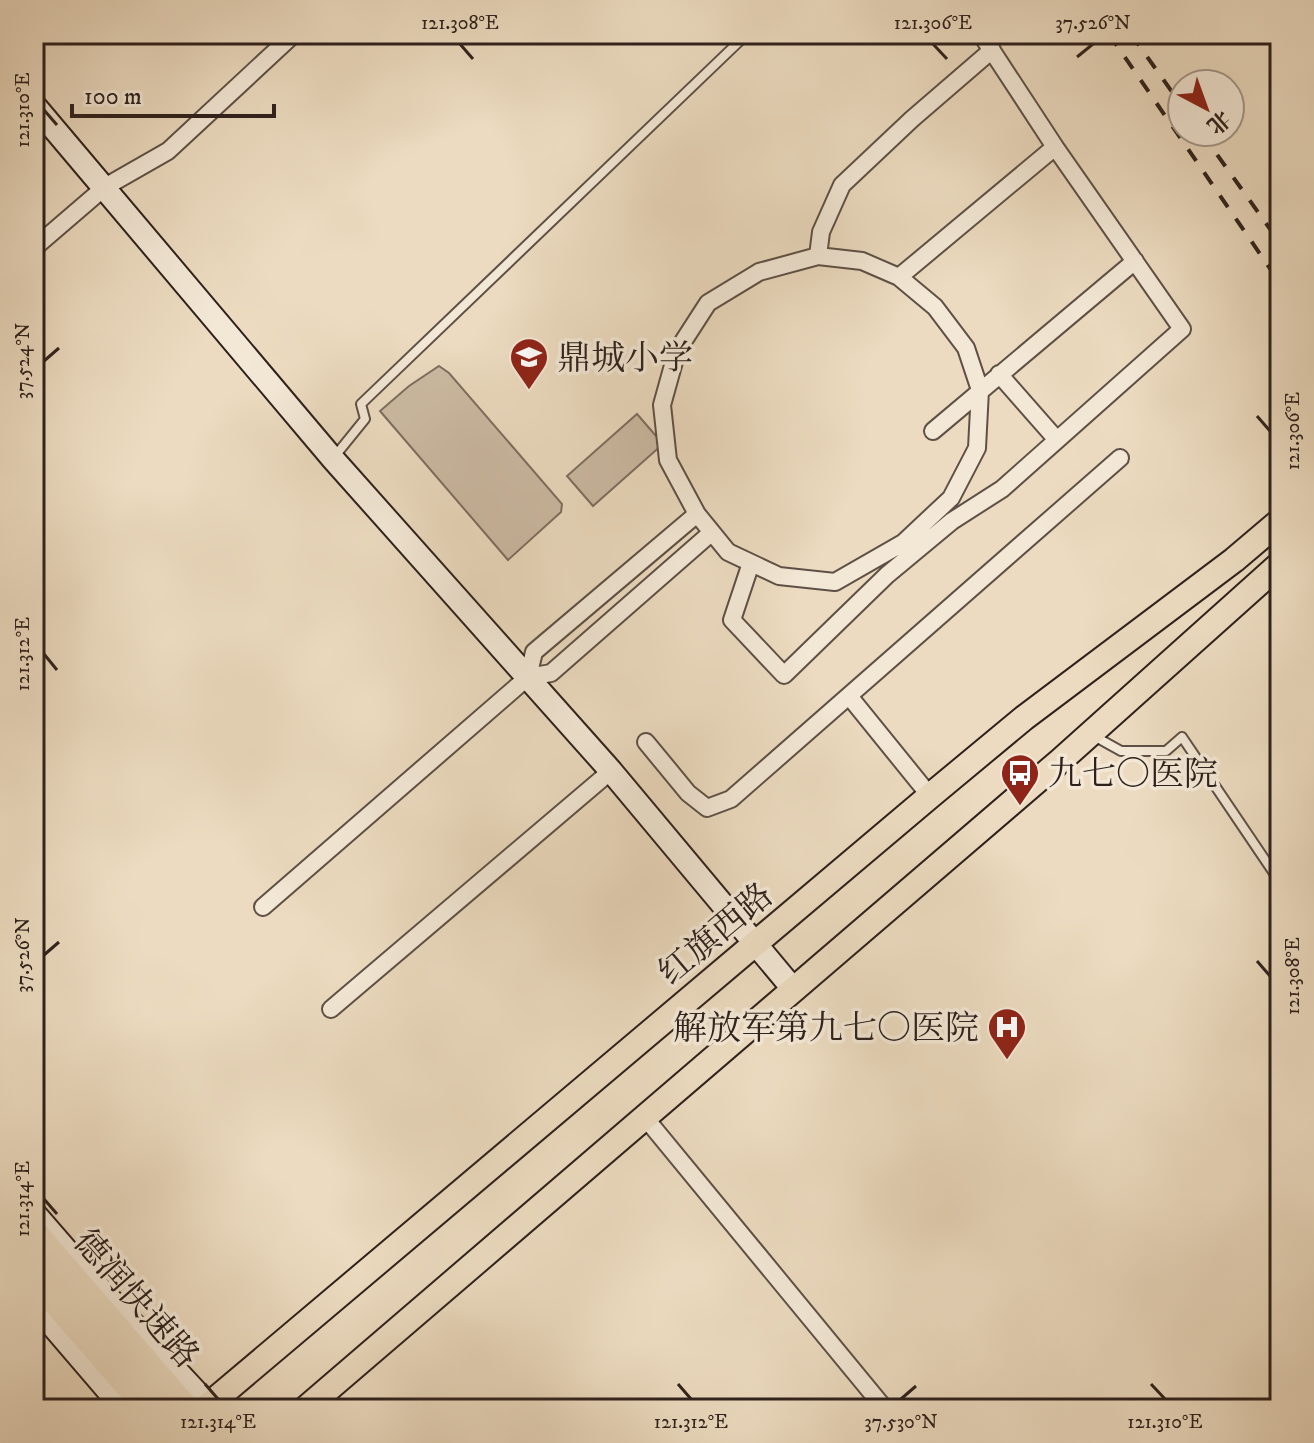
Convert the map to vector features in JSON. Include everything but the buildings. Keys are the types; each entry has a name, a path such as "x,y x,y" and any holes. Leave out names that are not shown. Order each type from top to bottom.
{"highway":[{"name":"德润快速路","path":"34,1234 202,1408"},
{"name":"德润快速路","path":"34,1276 150,1409"}],"main road":[{"name":"红旗西路","path":"202,1408 1024,718 1234,560 1280,521"},
{"path":"305,1409 1090,734 1280,564"}],"street":[{"path":"34,248 105,187 168,151 294,34"},
{"path":"751,563 732,620 784,675 887,575 908,548 951,498 977,448 980,390 966,348 935,307 899,277 862,261 818,256 759,272 708,303 677,351 662,405 668,460 697,514 728,552 779,576 835,582 908,548 1002,489 1182,329 1055,147 981,34"},
{"path":"818,256 821,232 842,185 992,50"},
{"path":"34,105 333,459 611,771 794,990"},
{"path":"899,277 1055,147"},
{"path":"933,431 1135,261"},
{"path":"999,374 1057,440"},
{"path":"646,742 688,793 707,808 731,799 1120,458"},
{"path":"528,677 534,652 697,514"},
{"path":"263,907 528,677 551,673 711,533"},
{"path":"849,696 930,796"},
{"path":"331,1009 611,771"},
{"path":"652,1126 885,1409"},
{"path":"34,1213 202,1408"},
{"path":"34,1304 124,1409"}],"lane":[{"path":"333,459 365,419 361,404 747,34"},
{"path":"1090,734 1121,751 1166,751 1182,737 1280,882"}],"shaded area":[{"path":"439,366 449,373 562,504 561,512 508,560 380,411"},
{"path":"637,414 663,444 593,506 567,476"}],"railway":[{"path":"1109,34 1280,283"},
{"path":"1131,34 1166,83"},
{"path":"1212,148 1280,243"}],"place":[{"name":"鼎城小学","path":"529,391"},
{"name":"九七〇医院","path":"1020,807"},
{"name":"解放军第九七〇医院","path":"1007,1061"}]}
